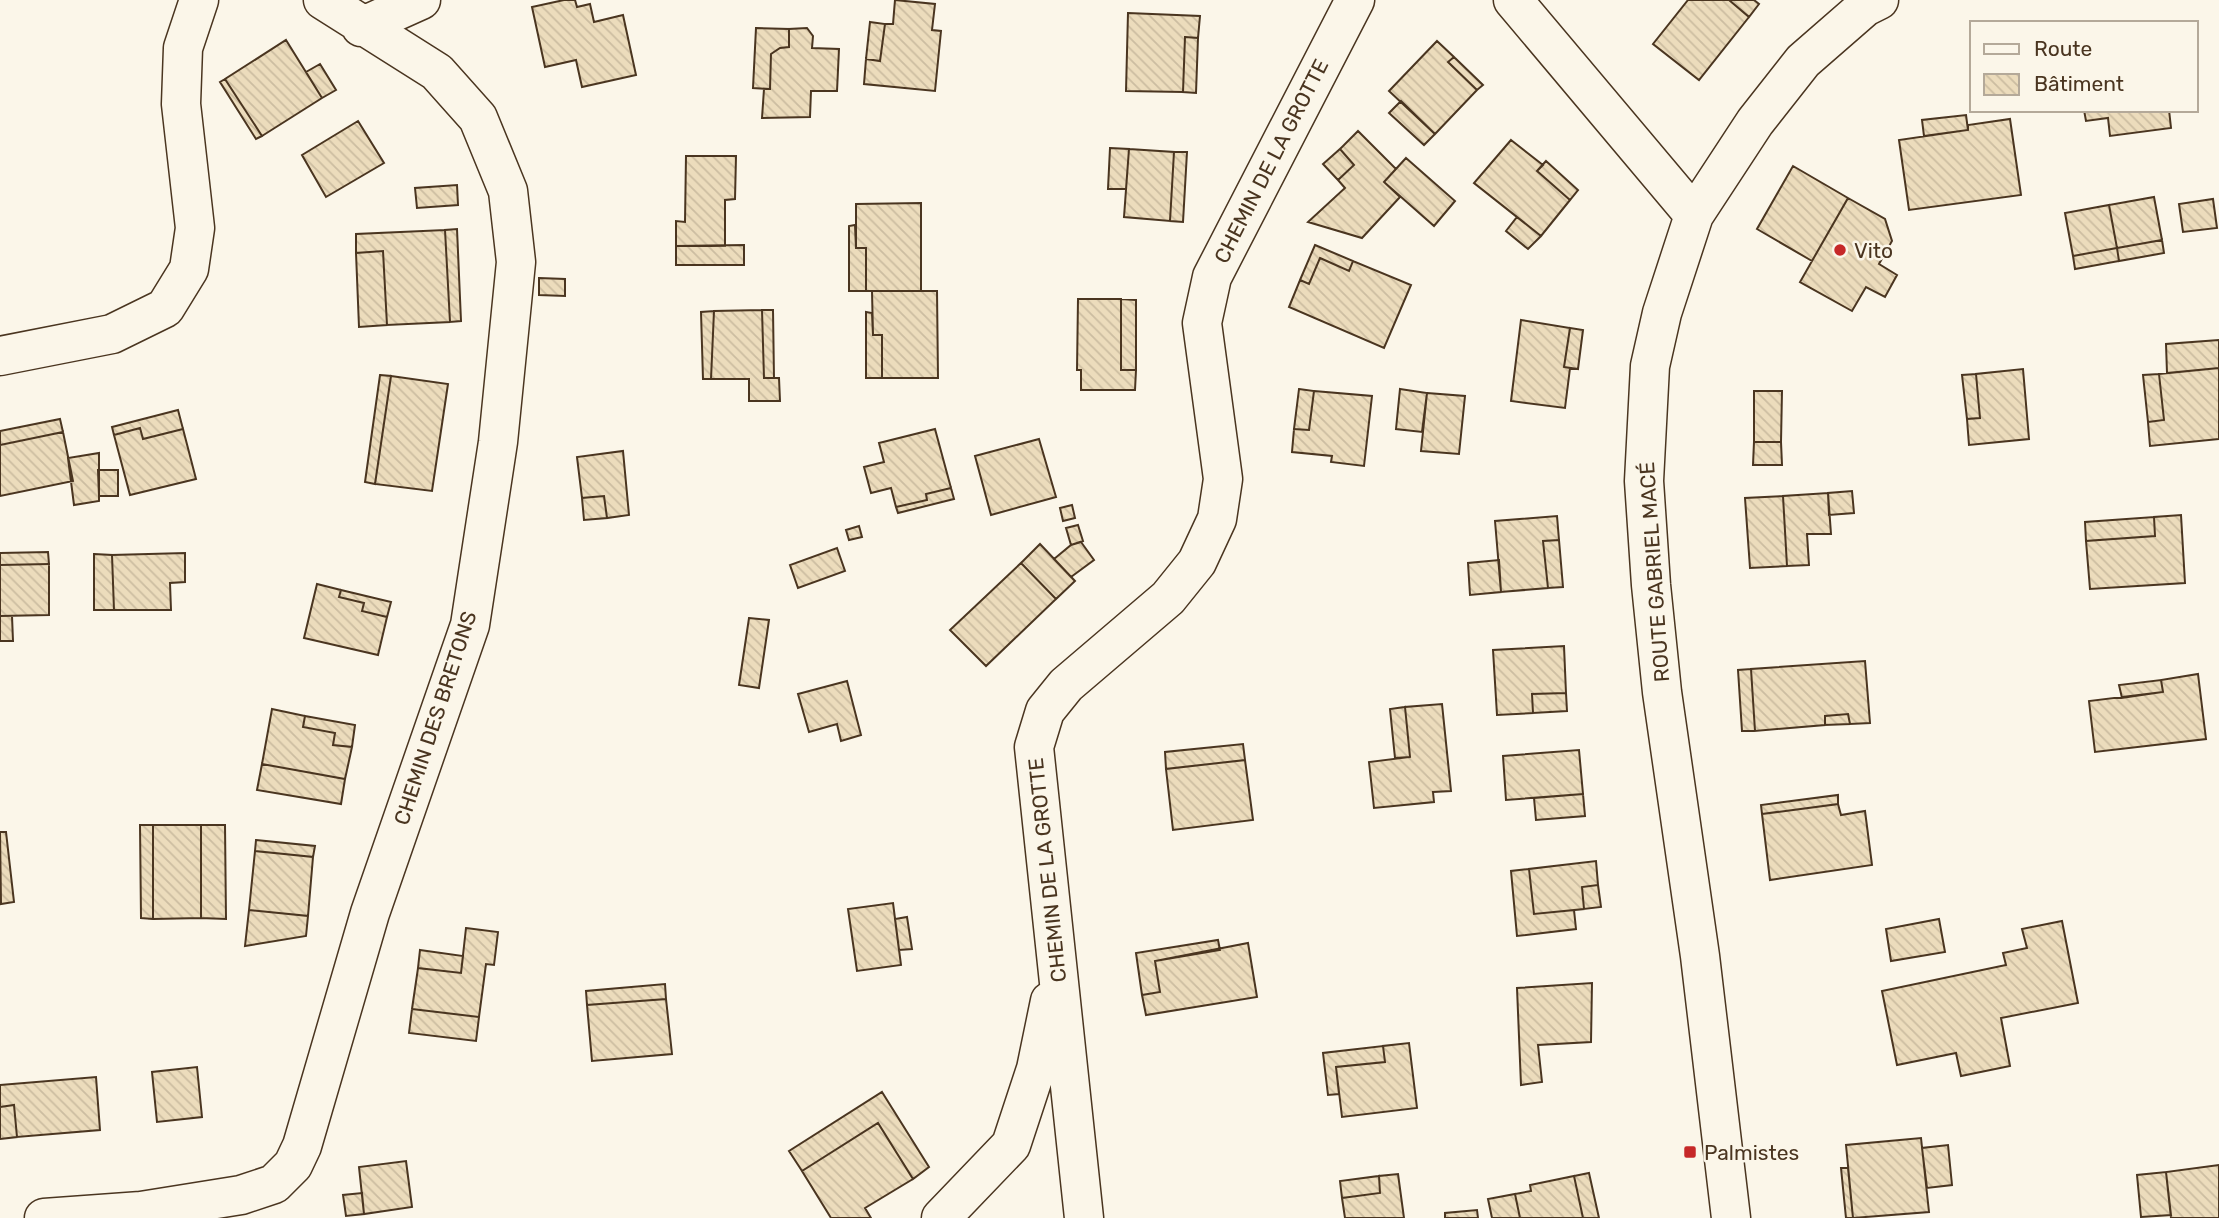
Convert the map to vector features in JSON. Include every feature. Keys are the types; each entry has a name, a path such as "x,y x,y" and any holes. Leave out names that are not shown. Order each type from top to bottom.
{"street":[{"path":"0,356 112,334 164,308 189,269 195,228 181,104 183,48 199,0"},
{"name":"CHEMIN DES BRETONS","path":"44,1218 141,1211 241,1195 274,1184 293,1165 302,1146 370,913 470,625 498,442 516,262 508,191 478,118 437,72 361,27 323,0"},
{"path":"361,27 421,0"},
{"name":"CHEMIN DE LA GROTTE","path":"1084,1218 1034,747 1045,711 1066,685 1168,598 1197,562 1217,519 1223,479 1202,323 1212,277 1355,0"},
{"path":"1513,0 1694,215"},
{"name":"ROUTE GABRIEL MACÉ","path":"1731,1218 1700,956 1662,692 1644,481 1650,366 1662,313 1694,215 1755,122 1803,61 1865,7 1879,0"},
{"path":"941,1218 1011,1145 1036,1069 1057,967"}],"building":[{"path":"575,0 577,7 590,4 594,22 623,15 636,75 582,87 576,60 545,67 532,7"},
{"path":"895,0 935,4 932,30 941,31 935,91 864,84 866,59 880,61 885,24 893,24"},
{"path":"1688,0 1729,0 1749,17 1699,80 1653,44"},
{"path":"1729,0 1754,0 1759,4 1749,17"},
{"path":"1128,13 1200,16 1198,38 1185,37 1183,92 1126,91"},
{"path":"870,22 885,24 880,61 866,59"},
{"path":"756,28 789,29 789,47 780,48 771,54 770,89 753,88"},
{"path":"807,28 813,36 812,48 839,49 837,91 811,91 810,117 762,118 764,89 770,89 771,54 780,48 789,47 789,29"},
{"path":"1185,37 1198,38 1196,93 1183,92"},
{"path":"286,40 322,98 262,136 225,79"},
{"path":"1437,41 1454,57 1448,62 1477,90 1435,134 1389,91"},
{"path":"1454,57 1483,85 1477,90 1448,62"},
{"path":"320,64 336,90 322,98 306,72"},
{"path":"225,79 262,136 256,139 220,82"},
{"path":"1401,101 1435,134 1424,145 1389,113"},
{"path":"2084,112 2169,112 2171,128 2110,136 2108,118 2086,121"},
{"path":"1966,115 1968,130 1924,136 1922,120"},
{"path":"2010,119 2021,195 1909,210 1899,140 1968,130 1968,125"},
{"path":"358,121 384,163 326,197 302,155"},
{"path":"1358,131 1396,169 1384,182 1400,197 1362,238 1308,222 1345,188 1338,180 1354,165 1340,149"},
{"path":"1511,140 1543,165 1537,171 1570,200 1541,236 1474,183"},
{"path":"1110,148 1129,149 1126,189 1108,189"},
{"path":"1129,149 1174,152 1170,221 1124,217"},
{"path":"1340,149 1354,165 1338,180 1323,164"},
{"path":"1174,152 1187,152 1183,222 1170,221"},
{"path":"686,156 736,156 735,199 725,200 725,246 676,246 676,221 685,222"},
{"path":"1406,158 1455,201 1434,226 1384,182"},
{"path":"1546,161 1578,190 1570,200 1537,171"},
{"path":"1793,166 1848,198 1812,261 1757,229"},
{"path":"457,185 458,205 417,208 415,188"},
{"path":"2154,197 2162,240 2117,248 2109,205"},
{"path":"1848,198 1885,219 1892,241 1879,264 1897,275 1885,297 1866,287 1852,311 1800,282"},
{"path":"2213,199 2217,228 2183,232 2179,204"},
{"path":"921,203 921,291 866,291 866,248 856,248 856,204"},
{"path":"2109,205 2117,248 2073,256 2065,213"},
{"path":"1517,217 1541,236 1528,249 1506,231"},
{"path":"855,225 856,248 866,248 866,291 849,291 849,226"},
{"path":"457,229 461,321 450,322 445,230"},
{"path":"445,230 450,322 387,325 383,251 356,253 356,234"},
{"path":"2162,240 2164,253 2119,261 2117,248"},
{"path":"744,245 744,265 676,265 676,246"},
{"path":"1315,245 1353,261 1349,271 1320,258 1309,284 1300,280"},
{"path":"2117,248 2119,261 2075,269 2073,256"},
{"path":"383,251 387,325 359,327 356,253"},
{"path":"1320,258 1349,271 1353,261 1411,285 1384,348 1289,307 1300,280 1309,284"},
{"path":"539,278 565,279 565,296 539,295"},
{"path":"872,291 937,291 938,378 882,378 882,335 873,335"},
{"path":"1078,299 1121,299 1121,370 1136,370 1135,390 1081,390 1081,370 1077,370"},
{"path":"1121,299 1136,300 1136,370 1121,370"},
{"path":"762,310 764,378 779,378 780,401 749,401 749,379 711,379 714,311"},
{"path":"762,310 773,310 774,378 764,378"},
{"path":"714,311 711,379 703,379 701,312"},
{"path":"866,312 872,313 873,335 882,335 882,378 866,378"},
{"path":"1521,320 1570,328 1564,367 1570,368 1565,408 1511,401"},
{"path":"1570,328 1583,330 1578,369 1564,367"},
{"path":"2219,340 2219,368 2167,373 2166,344"},
{"path":"2219,368 2219,439 2150,446 2148,422 2164,420 2159,374"},
{"path":"2023,369 2029,439 1969,445 1967,419 1980,418 1976,374"},
{"path":"1976,374 1980,418 1967,419 1962,375"},
{"path":"2159,374 2164,420 2148,422 2143,375"},
{"path":"380,375 391,376 375,484 365,482"},
{"path":"391,376 448,384 432,491 375,484"},
{"path":"1299,389 1314,391 1309,430 1294,429"},
{"path":"1400,389 1427,393 1422,432 1396,429"},
{"path":"1314,391 1372,396 1364,466 1331,462 1332,456 1292,452 1294,429 1309,430"},
{"path":"1754,391 1782,391 1781,442 1754,442"},
{"path":"1427,393 1465,396 1459,454 1421,451"},
{"path":"178,410 183,429 143,439 140,428 114,435 112,427"},
{"path":"60,419 63,432 0,445 0,431"},
{"path":"140,428 143,439 183,429 196,479 130,495 114,435"},
{"path":"935,429 951,488 926,494 927,500 896,507 891,488 871,493 864,467 884,462 879,443"},
{"path":"63,432 73,481 0,496 0,445"},
{"path":"1039,439 1056,497 991,515 975,456"},
{"path":"1754,442 1781,442 1782,465 1753,465"},
{"path":"623,451 629,515 607,518 604,496 582,498 577,457"},
{"path":"99,453 99,501 74,505 68,458"},
{"path":"98,470 118,470 118,496 99,496"},
{"path":"951,488 954,499 898,513 896,507 927,500 926,494"},
{"path":"1852,491 1854,513 1829,515 1828,493"},
{"path":"1828,493 1831,534 1807,534 1809,565 1787,566 1783,496"},
{"path":"604,496 607,518 584,520 582,498"},
{"path":"1783,496 1787,566 1750,568 1745,498"},
{"path":"1072,505 1075,518 1063,521 1060,508"},
{"path":"2181,515 2185,583 2090,589 2086,541 2155,536 2154,517"},
{"path":"1557,516 1559,540 1543,541 1548,588 1501,592 1495,521"},
{"path":"2154,517 2155,536 2086,541 2085,522"},
{"path":"1078,525 1083,541 1071,545 1066,528"},
{"path":"859,526 862,537 849,540 846,530"},
{"path":"1559,540 1563,587 1548,588 1543,541"},
{"path":"1081,542 1094,560 1071,577 1054,559 1071,545"},
{"path":"1040,544 1075,581 1056,599 1021,563"},
{"path":"837,548 845,571 798,588 790,565"},
{"path":"48,552 49,564 0,565 0,553"},
{"path":"185,553 185,582 170,583 171,610 114,610 112,555"},
{"path":"94,554 112,555 114,610 94,610"},
{"path":"1499,560 1501,592 1470,595 1468,563"},
{"path":"1021,563 1056,599 986,666 950,630"},
{"path":"49,564 49,615 0,616 0,565"},
{"path":"317,584 341,590 339,597 364,603 362,611 387,617 378,655 304,638"},
{"path":"341,590 391,602 387,617 362,611 364,603 339,597"},
{"path":"0,616 12,616 13,641 0,641"},
{"path":"749,618 769,620 759,688 739,685"},
{"path":"1564,646 1566,693 1532,694 1533,713 1497,715 1493,650"},
{"path":"1865,661 1870,723 1850,724 1848,714 1825,716 1825,725 1755,731 1751,669"},
{"path":"1751,669 1755,731 1742,731 1738,670"},
{"path":"2198,674 2206,739 2095,752 2089,701 2163,692 2161,680"},
{"path":"2161,680 2163,692 2122,698 2119,685"},
{"path":"847,681 861,735 841,741 837,724 809,732 798,694"},
{"path":"1566,693 1567,711 1533,713 1532,694"},
{"path":"1442,704 1451,791 1433,792 1434,802 1374,808 1369,762 1410,757 1405,707"},
{"path":"1405,707 1410,757 1395,758 1390,709"},
{"path":"272,709 305,716 303,727 335,733 333,745 352,747 345,779 262,764"},
{"path":"1848,714 1850,724 1825,725 1825,716"},
{"path":"305,716 355,725 352,747 333,745 335,733 303,727"},
{"path":"1243,744 1245,760 1166,769 1165,752"},
{"path":"1579,750 1583,794 1506,800 1503,756"},
{"path":"1245,760 1253,820 1173,830 1166,769"},
{"path":"262,764 345,779 341,804 257,790"},
{"path":"1583,794 1585,816 1536,820 1534,798"},
{"path":"1838,795 1838,804 1762,814 1761,805"},
{"path":"1838,804 1841,815 1865,811 1872,865 1770,880 1762,814"},
{"path":"140,825 153,825 153,919 141,918"},
{"path":"153,825 201,825 201,918 153,919"},
{"path":"201,825 225,825 226,919 201,918"},
{"path":"0,832 6,832 14,902 1,904"},
{"path":"256,840 315,846 313,857 255,851"},
{"path":"255,851 313,857 308,916 249,910"},
{"path":"1596,861 1598,885 1582,887 1584,909 1534,914 1529,869"},
{"path":"1529,869 1534,914 1574,910 1576,929 1517,936 1511,871"},
{"path":"1598,885 1601,907 1584,909 1582,887"},
{"path":"893,903 901,965 857,971 848,909"},
{"path":"249,910 308,916 306,936 245,946"},
{"path":"907,917 912,949 899,950 895,919"},
{"path":"1939,919 1945,952 1891,961 1886,929"},
{"path":"2062,921 2078,1003 2001,1018 2010,1066 1961,1076 1956,1053 1897,1065 1882,991 2006,965 2003,953 2027,948 2022,929"},
{"path":"466,928 498,932 494,965 486,964 479,1017 412,1009 418,968 461,973"},
{"path":"1218,940 1220,950 1155,961 1160,992 1142,995 1136,953"},
{"path":"1248,943 1257,997 1146,1015 1142,995 1160,992 1155,961"},
{"path":"420,950 463,956 461,973 418,968"},
{"path":"1592,983 1591,1042 1538,1045 1542,1082 1521,1085 1517,988"},
{"path":"665,984 666,999 587,1005 586,991"},
{"path":"666,999 672,1054 592,1061 587,1005"},
{"path":"412,1009 479,1017 476,1041 409,1033"},
{"path":"1409,1043 1417,1108 1342,1117 1336,1067 1385,1062 1383,1046"},
{"path":"1383,1046 1385,1062 1336,1067 1339,1094 1328,1095 1323,1053"},
{"path":"197,1067 202,1117 157,1122 152,1072"},
{"path":"96,1077 100,1130 17,1137 14,1105 0,1107 0,1085"},
{"path":"882,1092 929,1167 913,1179 878,1123 802,1171 789,1151"},
{"path":"14,1105 17,1137 0,1139 0,1107"},
{"path":"878,1123 913,1179 865,1208 871,1218 831,1218 802,1171"},
{"path":"1921,1138 1929,1212 1853,1218 1846,1145"},
{"path":"1948,1145 1952,1185 1927,1188 1922,1148"},
{"path":"406,1161 412,1207 364,1214 359,1167"},
{"path":"2219,1165 2219,1218 2171,1218 2166,1172"},
{"path":"1841,1168 1848,1168 1853,1218 1846,1218"},
{"path":"2166,1172 2171,1215 2141,1217 2137,1175"},
{"path":"1589,1173 1599,1218 1583,1218 1574,1176"},
{"path":"1398,1174 1404,1218 1345,1218 1342,1198 1380,1193 1379,1176"},
{"path":"1379,1176 1380,1193 1342,1198 1340,1181"},
{"path":"1574,1176 1583,1218 1520,1218 1515,1194 1531,1191 1530,1185"},
{"path":"362,1193 364,1214 346,1216 343,1195"},
{"path":"1515,1194 1520,1218 1492,1218 1488,1199"},
{"path":"1477,1210 1478,1218 1445,1218 1445,1213"}],"place":[{"name":"Vito","path":"1840,250"},
{"name":"Palmistes","path":"1690,1152"}]}
